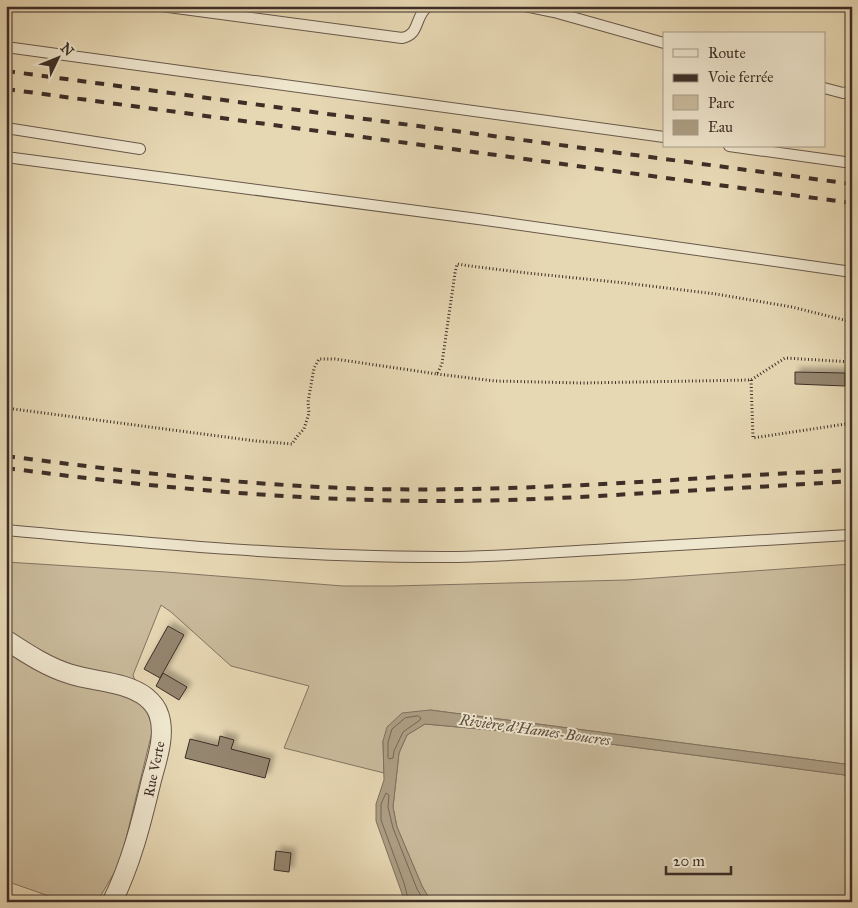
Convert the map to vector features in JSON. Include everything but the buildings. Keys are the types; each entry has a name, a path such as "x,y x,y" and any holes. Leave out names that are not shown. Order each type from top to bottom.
{"street":[{"name":"Rue Verte","path":"6,640 46,664 68,674 134,690 145,696 154,705 160,716 160,746 141,825 125,874 112,902"}],"lane":[{"path":"161,6 402,38 411,35 422,13 428,6"},
{"path":"525,6 554,12 663,43"},
{"path":"6,47 663,137"},
{"path":"826,88 843,92 852,91"},
{"path":"6,128 140,149"},
{"path":"743,148 852,163"},
{"path":"6,157 449,215 852,272"},
{"path":"6,530 178,546 260,551 332,555 457,557 852,535"}],"path":[{"path":"437,374 442,364 457,264 716,294 792,306 852,322"},
{"path":"6,408 256,441 292,444 304,429 309,412 308,402 314,368 319,359 335,359 495,381 582,384 752,380 786,358 852,362"},
{"path":"752,380 752,438 852,423"}],"green space":[{"path":"6,562 343,586 627,580 852,564 852,765 430,710 383,741 384,773 284,748 309,686 231,666 161,605 133,675 153,728 120,863 97,902 66,902 6,881"},
{"path":"425,724 535,734 852,776 852,902 430,902 397,827 393,807 399,753 407,735"}],"water":[{"name":"Rivière d'Hames-Boucres","path":"430,710 852,765 852,776 535,734 425,724 407,735 399,753 393,807 397,827 430,902 405,902 376,821 376,804 384,780 383,741 387,727 402,713"}],"railway":[{"path":"6,71 852,184"},
{"path":"6,89 852,203"},
{"path":"6,456 190,477 283,485 375,489 524,488 852,470"},
{"path":"6,468 222,492 330,499 385,500 463,501 535,499 852,481"}]}
